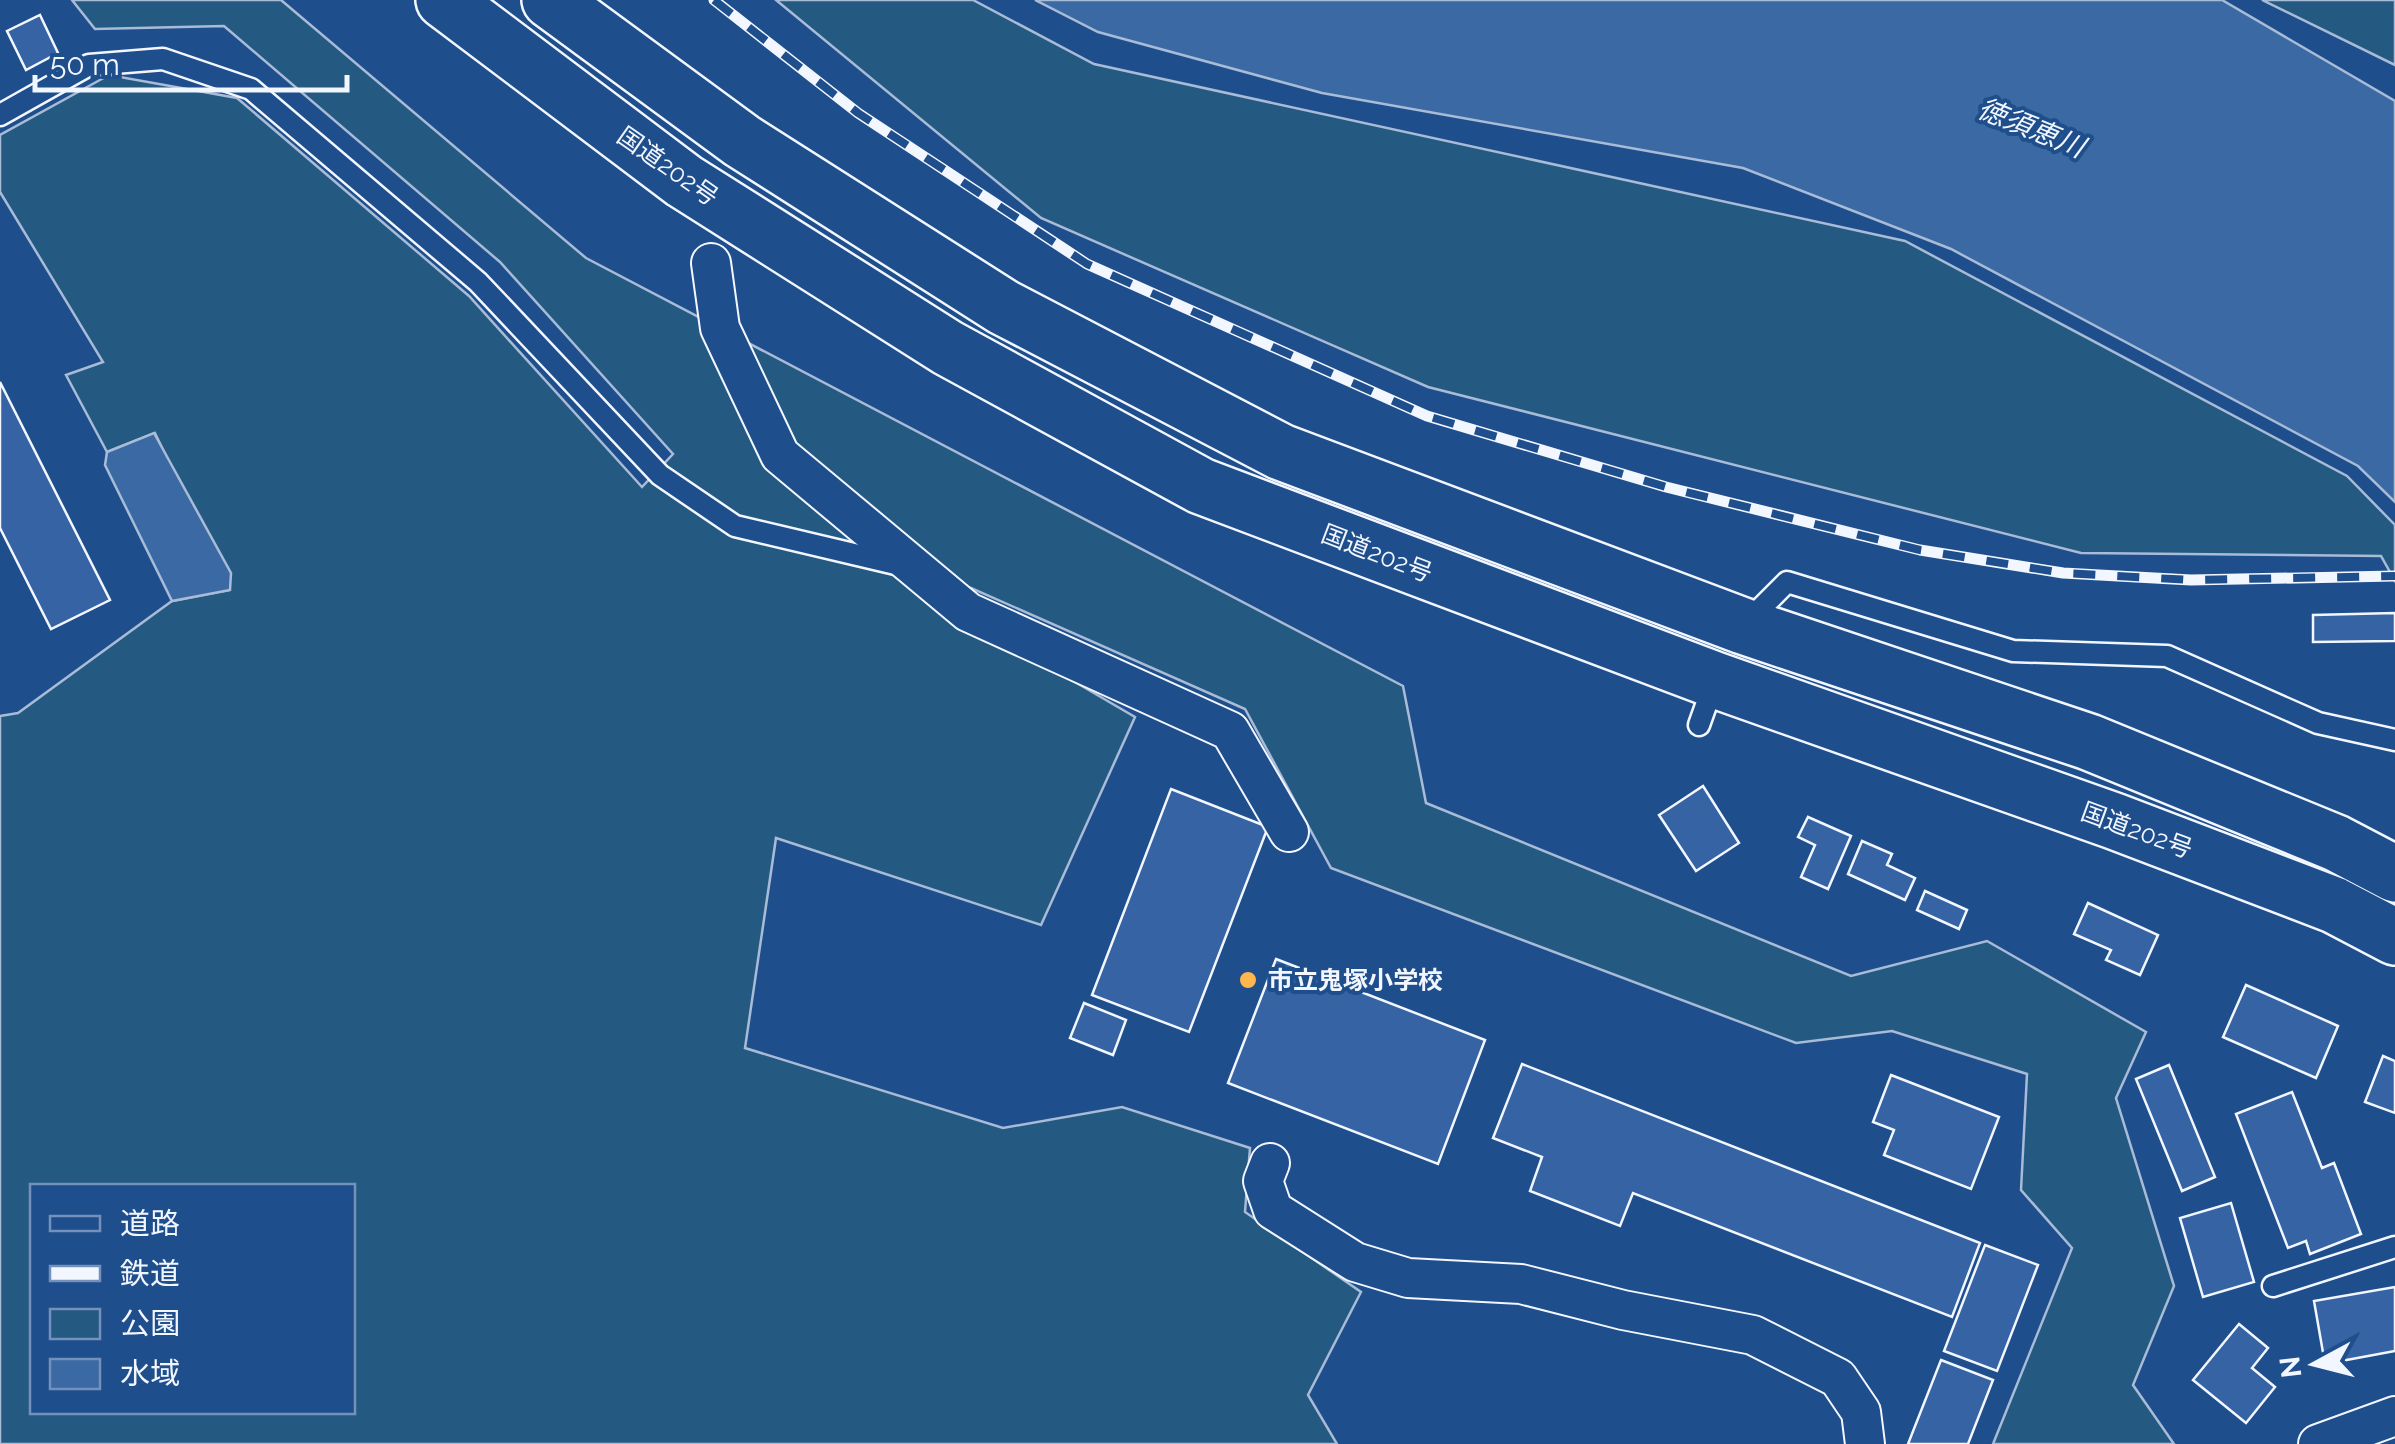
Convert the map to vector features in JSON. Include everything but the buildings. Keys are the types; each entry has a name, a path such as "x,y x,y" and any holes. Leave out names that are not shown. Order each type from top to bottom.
{"highway":[{"name":"国道202号","path":"444,0 684,181 948,348 1200,486 1707,703 2114,820 2334,905 2395,937"},
{"path":"550,0 742,140 1003,307 1281,452 1743,626 2089,742 2336,843 2395,874"}],"street":[{"path":"711,263 720,328 780,455 968,612 1230,731 1289,832"},
{"path":"1270,1163 1263,1181 1273,1210 1355,1262 1408,1278 1522,1284 1623,1310 1753,1335 1838,1378 1861,1412 1864,1444"},
{"path":"2318,1444 2395,1416"}],"lane":[{"path":"0,115 89,65 163,59 251,89 478,282 660,475 735,526 912,568"},
{"path":"1743,626 1787,582 2013,651 2167,656 2318,723 2395,740"},
{"path":"2273,1286 2395,1247"}],"green space":[{"path":"72,0 281,0 586,258 1403,686 1426,803 1851,976 1987,941 2146,1032 2116,1098 2174,1286 2133,1385 2174,1444 1993,1444 2072,1248 2021,1190 2027,1074 1892,1031 1796,1043 1331,868 1245,709 971,588 895,577 1135,717 1041,925 776,838 745,1048 1003,1128 1122,1107 1250,1148 1245,1212 1361,1292 1308,1395 1337,1444 0,1444 0,716 18,713 172,601 229,590 155,433 107,452 66,375 103,362 0,192 0,135 109,75 237,98 469,296 642,487 673,454 500,262 224,26 95,29"},
{"path":"776,0 973,0 1094,64 1905,241 2347,476 2395,525 2395,581 2381,556 2081,553 1428,387 1041,218"},
{"path":"2262,0 2395,0 2395,65"}],"water":[{"name":"徳須恵川","path":"1035,0 2222,0 2395,101 2395,502 2358,466 1951,249 1743,168 1322,93 1098,32"},
{"path":"154,433 231,573 230,590 172,601 105,465 107,452"}],"railway":[{"path":"714,0 858,113 1087,264 1427,416 1666,487 1920,550 2063,573 2191,580 2395,576"}],"place":[{"name":"市立鬼塚小学校","path":"1248,980"}]}
